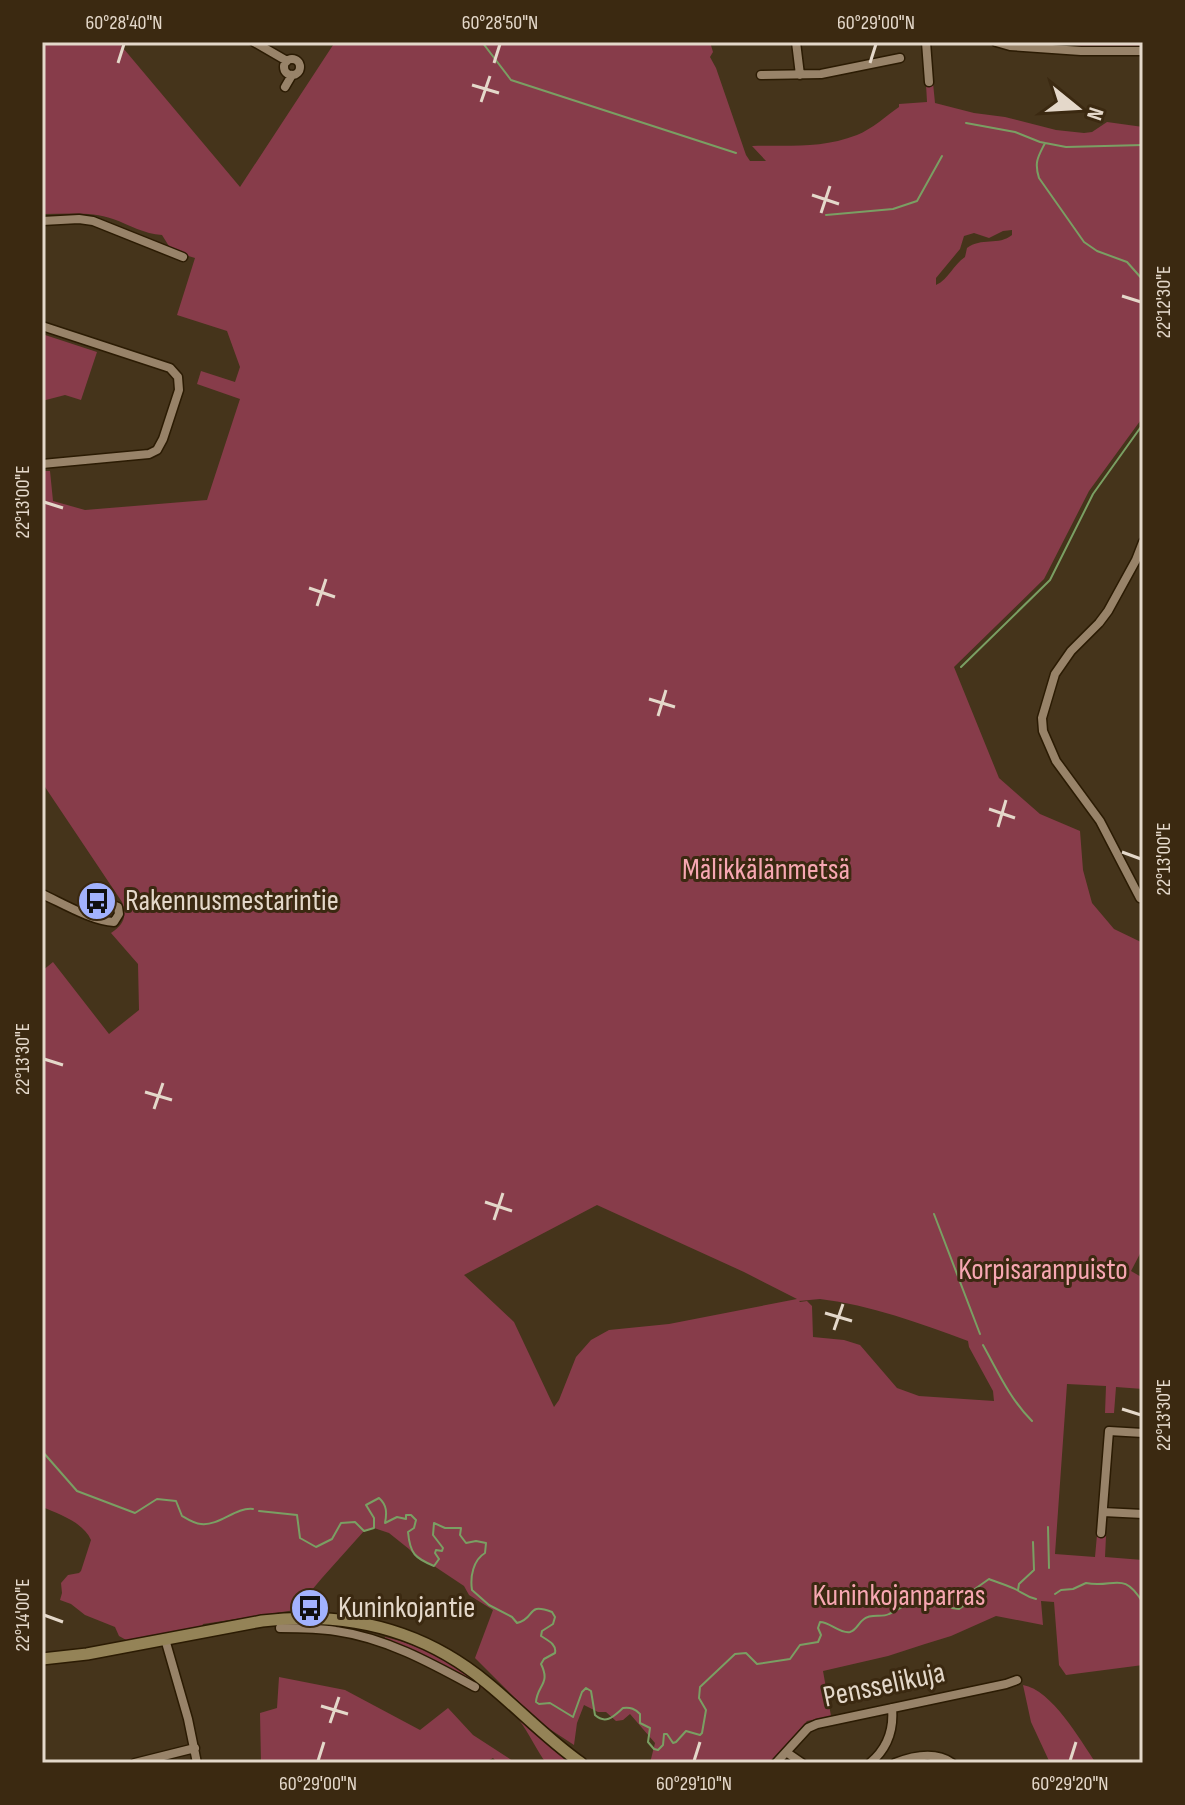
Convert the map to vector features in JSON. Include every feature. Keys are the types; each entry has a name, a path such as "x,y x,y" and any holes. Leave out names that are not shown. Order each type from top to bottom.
{"main road":[{"path":"42,1659 87,1654 290,1618 314,1617 355,1628 400,1633 462,1664 581,1763"}],"street":[{"path":"254,42 287,61 293,59 299,64 298,72 292,75 285,87"},
{"path":"796,42 800,75"},
{"path":"926,42 929,82"},
{"path":"996,42 1010,46 1081,51 1143,51"},
{"path":"761,75 821,74 900,58"},
{"path":"42,221 93,221 183,257"},
{"path":"42,326 170,368 178,377 179,390 157,450 149,454 42,464"},
{"path":"1140,898 1100,821 1056,761 1043,731 1042,718 1055,674 1071,651 1108,611 1143,542"},
{"path":"42,894 83,912"},
{"path":"1101,1533 1109,1431 1143,1433"},
{"path":"1103,1512 1143,1514"},
{"path":"280,1628 355,1628 475,1687"},
{"path":"165,1639 197,1763"},
{"name":"Pensselikuja","path":"776,1763 812,1725 1017,1680"},
{"path":"872,1763 889,1737 893,1723 892,1708"},
{"path":"135,1763 195,1748"},
{"path":"786,1752 802,1763"},
{"path":"895,1763 926,1755 952,1763"}],"green space":[{"name":"Mälikkälänmetsä","path":"42,42 118,42 240,187 335,42 710,42 713,52 710,57 750,161 766,161 752,146 818,144 857,135 879,122 899,104 927,102 926,84 933,83 935,103 974,113 1084,133 1092,132 1107,122 1143,127 1143,417 1089,491 1044,579 954,667 999,778 1040,814 1080,831 1083,870 1092,903 1114,929 1143,943 1143,1248 1131,1271 1143,1278 1143,1389 1116,1387 1114,1413 1105,1413 1106,1386 1067,1384 1055,1554 1095,1557 1097,1535 1106,1536 1105,1557 1143,1560 1143,1665 1066,1675 1059,1665 1054,1602 1041,1601 1043,1625 996,1616 951,1636 888,1656 823,1671 831,1716 807,1721 770,1763 650,1763 655,1743 630,1714 616,1721 606,1712 598,1712 584,1705 577,1723 574,1745 539,1722 475,1658 493,1610 469,1595 464,1586 420,1560 389,1533 374,1528 364,1531 295,1610 203,1624 128,1641 119,1636 115,1627 85,1615 60,1600 61,1583 68,1575 81,1571 91,1540 76,1523 42,1507 42,971 53,962 109,1034 139,1010 138,964 111,933 123,920 122,902 42,786 42,471 50,471 53,501 85,510 207,500 240,399 197,384 201,371 235,382 240,367 227,331 177,315 195,258 172,251 162,235 105,216 42,214","holes":["1012,230 1012,235 1007,238 967,248 965,257 936,285 936,278 960,249 964,236 974,233 989,238","597,1205 797,1299 669,1324 609,1330 591,1340 576,1357 554,1407 514,1322 464,1275","820,1299 876,1310 968,1341 993,1391 994,1401 919,1396 897,1388 860,1345 813,1337 812,1306 807,1301 799,1301"]},
{"path":"1010,42 1143,42 1143,46 1076,47"},
{"path":"42,334 97,352 81,400 65,395 42,401"},
{"path":"385,1637 407,1643 446,1661 488,1692 457,1672 384,1642"},
{"path":"279,1677 345,1690 420,1730 448,1708 473,1735 516,1763 498,1763 493,1758 484,1763 261,1763 260,1713 277,1708"},
{"path":"1023,1685 1034,1689 1055,1706 1096,1763 1050,1763 1031,1722"},
{"path":"508,1708 572,1763 546,1763 523,1725"}],"waterway":[{"path":"482,42 511,80 736,153"},
{"path":"966,123 1015,132 1040,142 1066,147 1143,145"},
{"path":"1045,143 1038,160 1039,178 1084,242 1097,251 1127,262 1143,280"},
{"path":"826,215 893,209 917,201 942,156"},
{"path":"961,667 1050,580 1093,494 1143,424"},
{"path":"934,1214 980,1334"},
{"path":"983,1345 1011,1394 1032,1421"},
{"path":"42,1451 77,1491 135,1513 157,1499 176,1501 182,1516 196,1523 208,1524 253,1509"},
{"path":"259,1511 297,1515 300,1538 316,1547 332,1539 341,1523 355,1522 364,1531 374,1528 374,1518 366,1505 379,1498 386,1509 385,1523 397,1517 406,1519 406,1515 416,1520 414,1528 408,1532 410,1545 418,1558 434,1566 439,1559 436,1550 442,1551 443,1548 433,1535 434,1523 445,1528 461,1528 460,1535 466,1543 486,1543 485,1553 473,1569 472,1590 517,1623 538,1609 552,1612 555,1617 553,1624 542,1631 541,1636 553,1645 555,1653 541,1664 545,1676 536,1702 550,1703 573,1717 586,1688 591,1691 595,1715 599,1718 610,1718 623,1708 638,1712 640,1723 650,1728 648,1742 658,1750 663,1745 664,1734 673,1743 686,1731 702,1733 706,1710 699,1698 700,1687 735,1654 746,1653 757,1664 790,1659 800,1645 818,1642 820,1622 850,1632 867,1617 886,1615 909,1604 918,1603 926,1610 943,1599 952,1608 959,1609 965,1605 972,1591 989,1579 1036,1599"},
{"path":"1048,1527 1049,1568"},
{"path":"1018,1590 1019,1584 1034,1570 1033,1542"},
{"path":"1055,1594 1086,1583 1118,1582 1130,1586 1143,1603"}],"place":[{"name":"Rakennusmestarintie","path":"97,901"},
{"name":"Kuninkojantie","path":"310,1608"}],"park label":[{"name":"Korpisaranpuisto","path":"1043,1270"},
{"name":"Kuninkojanparras","path":"899,1596"}]}
